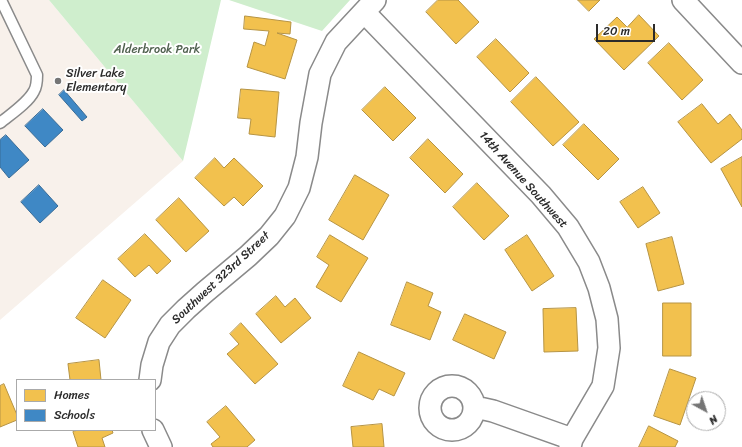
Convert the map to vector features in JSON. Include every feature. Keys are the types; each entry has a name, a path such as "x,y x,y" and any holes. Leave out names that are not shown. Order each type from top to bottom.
{"street":[{"path":"683,0 742,63"},
{"name":"Southwest 323rd Street","path":"151,373 159,342 170,325 205,292 248,256 285,216 299,188 307,157 311,123 320,74 336,42 370,6"},
{"name":"14th Avenue Southwest","path":"370,6 568,227 589,262 599,288 607,319 609,348 603,386 571,443"},
{"path":"474,408 493,411 571,443"},
{"path":"153,431 161,447"}],"lane":[{"path":"0,124 28,99 34,90 37,80 37,75 1,0"}],"shaded area":[{"name":"Silver Lake Elementary","path":"0,0 49,0 183,161 0,320"}],"green space":[{"name":"Alderbrook Park","path":"49,0 221,0 183,161"},
{"path":"229,0 350,0 322,31"}],"building: Homes":[{"path":"438,0 458,0 479,22 456,44 426,12"},
{"path":"578,0 600,0 589,11"},
{"path":"639,15 659,36 624,70 594,39 617,17 627,27"},
{"path":"245,16 291,22 290,34 277,33 297,40 285,79 247,67 254,42 265,46 269,31 244,29"},
{"path":"496,39 529,73 510,92 477,57"},
{"path":"669,43 703,80 682,100 648,63"},
{"path":"536,77 579,122 553,146 511,102"},
{"path":"385,87 416,118 393,141 362,110"},
{"path":"241,89 279,92 275,137 249,134 251,119 238,118"},
{"path":"702,104 718,124 730,114 742,130 742,139 711,163 678,122"},
{"path":"584,124 619,159 598,180 563,145"},
{"path":"428,139 463,174 445,193 410,158"},
{"path":"742,157 742,207 721,169"},
{"path":"215,158 224,168 234,158 263,186 243,206 234,197 224,206 195,178"},
{"path":"355,175 389,195 363,240 329,220"},
{"path":"477,183 509,216 484,240 453,207"},
{"path":"643,187 660,213 638,228 620,202"},
{"path":"179,198 209,231 186,252 156,220"},
{"path":"145,234 171,261 157,274 149,265 135,277 118,259"},
{"path":"330,235 368,258 341,302 316,287 329,265 317,257"},
{"path":"527,235 554,276 532,291 505,250"},
{"path":"672,237 684,284 658,291 646,244"},
{"path":"103,280 131,300 105,338 76,318"},
{"path":"407,282 433,293 428,306 441,312 430,340 391,325"},
{"path":"276,296 285,307 295,298 311,318 281,343 256,314"},
{"path":"663,303 691,303 691,356 663,356"},
{"path":"576,308 578,351 544,352 543,309"},
{"path":"465,314 506,332 494,359 453,340"},
{"path":"241,323 278,364 255,384 227,354 239,344 230,334"},
{"path":"359,352 405,373 394,396 379,389 373,400 343,386"},
{"path":"99,360 101,379 70,379 68,364"},
{"path":"670,369 696,378 692,391 686,391 686,407 680,425 654,416"},
{"path":"4,384 16,413 16,420 0,427 0,386"},
{"path":"226,406 255,440 247,447 213,447 211,444 220,437 207,422"},
{"path":"382,424 384,447 353,447 351,427"},
{"path":"649,426 678,441 675,447 639,447"},
{"path":"112,431 113,433 102,438 105,447 78,447 73,432"}],"building: Schools":[{"path":"64,90 87,117 82,121 59,95"},
{"path":"43,109 63,130 45,147 25,126"},
{"path":"6,135 29,160 9,178 0,167 0,140"},
{"path":"39,185 58,206 40,223 21,202"}],"place":[{"name":"Silver Lake Elementary","path":"58,81"}]}
